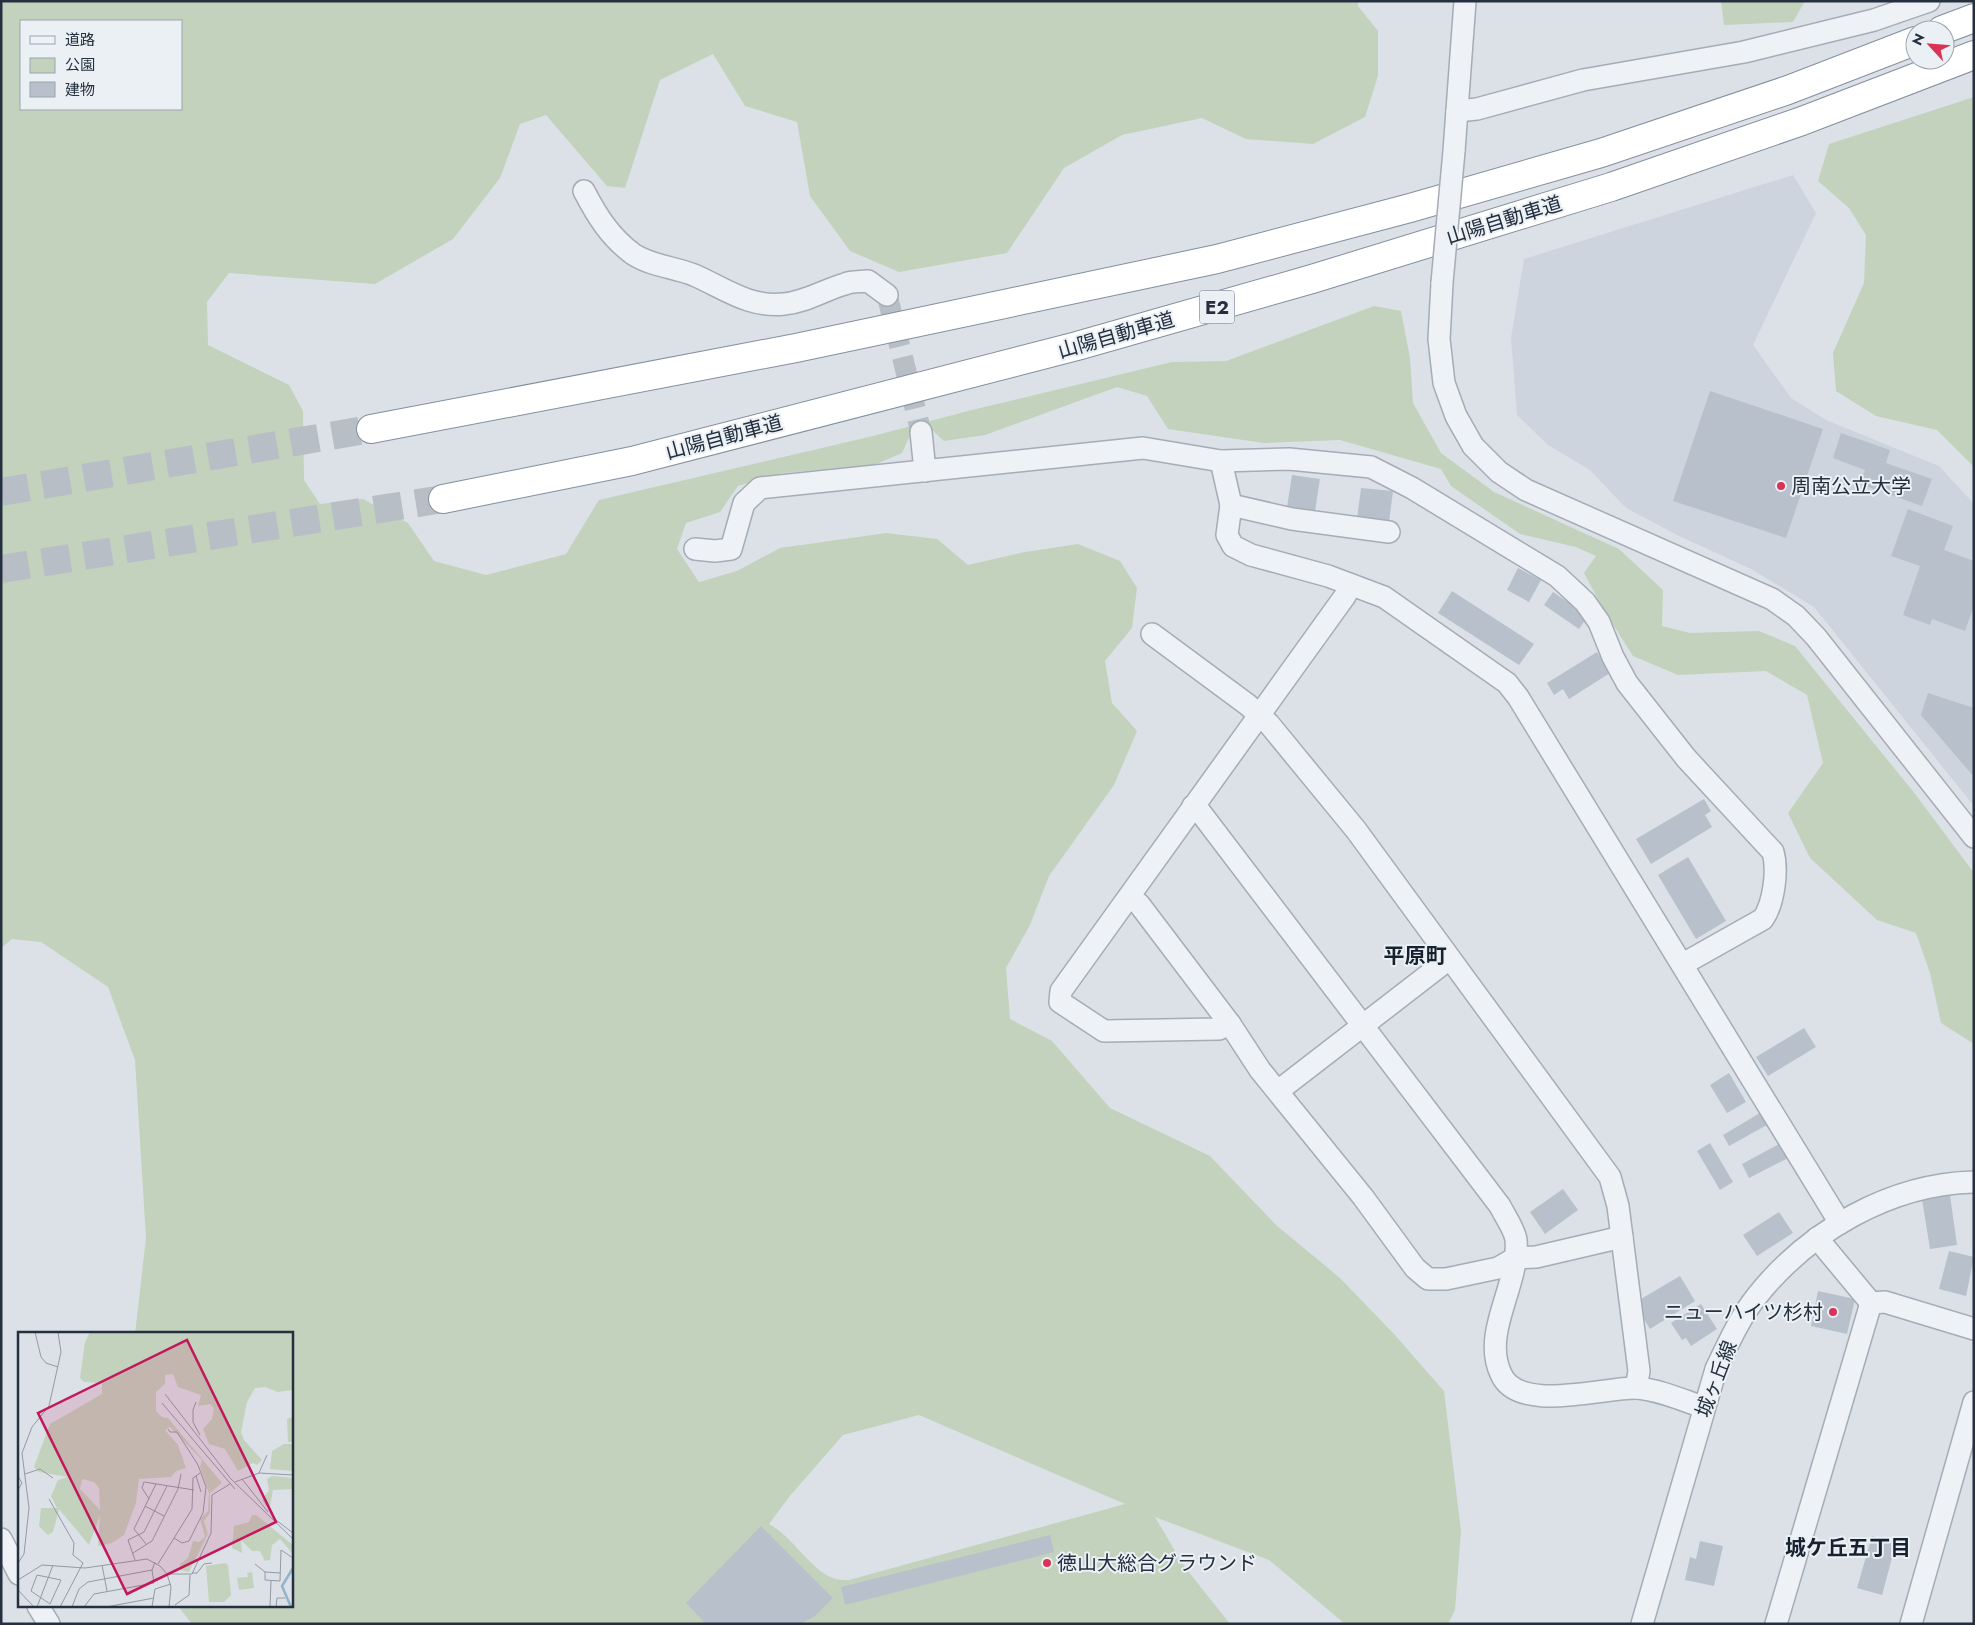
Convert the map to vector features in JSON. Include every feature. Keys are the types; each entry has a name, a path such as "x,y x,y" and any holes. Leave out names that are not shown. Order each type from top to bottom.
{"highway":[{"path":"1955,25 1974,18"},
{"name":"山陽自動車道","path":"371,429 796,348 1217,259 1410,208 1601,153 1788,90 1905,44"},
{"name":"山陽自動車道","path":"443,499 632,461 1077,346 1312,279 1611,187 1802,121 1974,55"}],"street":[{"path":"1465,1 1439,339 1444,383 1456,416 1473,446 1499,472 1526,490 1772,599 1796,616 1816,637 1974,837"},
{"path":"1457,112 1477,109 1583,80 1744,52 1874,20 1929,1"},
{"path":"584,191 597,218 612,236 633,254 645,261 693,275 744,300 761,304 784,304 809,299 847,283 868,281 887,295"},
{"path":"921,432 925,471"},
{"path":"695,549 715,551 731,549 744,503 760,488 1143,448 1222,461 1289,459 1371,468 1412,488 1557,576 1585,602 1599,622 1613,658 1627,683 1686,758 1773,852 1776,861 1769,910 1763,918 1683,964"},
{"path":"1222,461 1231,505 1227,535 1233,546 1251,555 1328,576 1384,596 1507,683 1518,697 1683,964 1840,1223"},
{"path":"1231,505 1292,519 1389,532"},
{"path":"1230,1024 1219,1029 1104,1031 1060,1002 1061,991 1258,714 1345,596 1351,585"},
{"path":"1152,634 1258,714 1356,830 1610,1177 1618,1206 1639,1372 1636,1388"},
{"path":"1193,806 1201,812 1364,1024 1500,1206 1516,1238 1516,1258 1496,1338 1495,1357 1501,1376 1517,1390 1541,1397 1636,1388 1654,1391 1703,1407"},
{"path":"1128,897 1139,904 1230,1024 1260,1070 1363,1197 1415,1268 1428,1279 1446,1279 1498,1268 1516,1258 1536,1257 1622,1238"},
{"path":"1278,1091 1449,959"},
{"name":"城ヶ丘線","path":"1642,1624 1703,1407 1716,1369 1735,1330 1756,1297 1788,1262 1817,1238 1840,1223 1871,1206 1973,1176"},
{"path":"1817,1238 1871,1303"},
{"path":"1871,1303 1885,1302 1974,1328"},
{"path":"1776,1624 1871,1303"},
{"path":"1911,1624 1974,1402"},
{"path":"1,1539 18,1572"},
{"path":"39,1608 49,1624"}],"shaded area":[{"name":"周南公立大学","path":"1793,175 1816,213 1753,345 1791,398 1826,420 1939,466 1974,504 1974,806 1814,607 1751,569 1677,535 1626,508 1590,470 1548,445 1517,415 1511,338 1524,259"}],"green space":[{"path":"1,1 1358,1 1358,6 1378,31 1378,76 1365,117 1313,144 1246,139 1202,118 1122,135 1064,168 1007,253 899,272 850,251 810,196 797,122 745,106 713,54 660,80 625,188 607,186 546,115 520,124 500,178 453,239 375,284 229,273 207,302 208,345 289,385 303,411 304,480 320,504 363,499 408,523 434,561 486,575 566,554 599,500 873,436 1172,362 1226,361 1374,306 1401,311 1410,358 1413,403 1441,453 1494,492 1619,549 1663,590 1662,626 1690,633 1759,631 1795,646 1916,795 1974,873 1974,1044 1941,1023 1930,973 1916,933 1877,920 1810,858 1788,813 1823,763 1807,695 1766,671 1678,675 1633,656 1605,612 1584,573 1596,556 1576,547 1520,534 1451,486 1441,469 1340,440 1264,443 1168,429 1147,396 1117,387 985,435 944,441 930,428 912,431 902,453 874,465 783,473 738,486 720,512 686,523 677,549 699,582 737,571 780,548 886,533 937,539 968,565 1025,552 1078,544 1120,561 1137,588 1132,628 1105,661 1112,703 1137,731 1114,785 1049,876 1030,925 1006,968 1010,1019 1052,1041 1110,1108 1210,1156 1276,1225 1340,1278 1394,1334 1444,1391 1461,1531 1455,1610 1448,1624 1345,1624 1269,1560 1155,1517 1184,1566 1230,1624 192,1624 180,1608 292,1608 292,1332 135,1332 146,1238 135,1060 108,987 41,942 12,939 1,948","holes":["919,1415 1125,1504 849,1580 837,1579 825,1574 786,1537 769,1524 789,1497 843,1435"]},
{"path":"1721,1 1805,1 1793,22 1724,25"},
{"path":"1974,97 1974,467 1937,430 1876,416 1836,391 1833,353 1864,283 1866,235 1849,208 1818,181 1829,144"}],"building":[{"path":"1710,391 1823,429 1786,538 1673,501"},
{"path":"1841,433 1890,450 1886,463 1932,479 1922,506 1860,484 1865,470 1833,458"},
{"path":"1292,475 1320,479 1315,511 1287,507"},
{"path":"1361,488 1393,491 1389,522 1357,519"},
{"path":"1908,509 1953,526 1944,550 1974,561 1974,606 1965,631 1932,619 1930,625 1903,615 1920,566 1891,556"},
{"path":"1518,568 1541,580 1529,602 1507,590"},
{"path":"1452,591 1534,644 1519,665 1438,613"},
{"path":"1553,592 1588,616 1579,629 1544,605"},
{"path":"1597,652 1610,673 1569,699 1563,689 1554,695 1547,683"},
{"path":"1928,693 1974,708 1974,777 1921,715"},
{"path":"1704,799 1711,811 1705,815 1712,827 1651,864 1636,839"},
{"path":"1688,857 1726,921 1696,939 1658,875"},
{"path":"1804,1028 1816,1047 1768,1076 1756,1057"},
{"path":"1729,1073 1746,1102 1727,1113 1710,1085"},
{"path":"1760,1113 1767,1125 1729,1146 1723,1135"},
{"path":"1783,1142 1790,1157 1749,1178 1742,1164"},
{"path":"1710,1143 1733,1182 1720,1190 1697,1151"},
{"path":"1563,1189 1578,1210 1545,1234 1530,1212"},
{"path":"1950,1195 1957,1245 1930,1249 1922,1199"},
{"path":"1779,1212 1793,1233 1757,1256 1743,1235"},
{"path":"1949,1251 1974,1257 1966,1296 1939,1289"},
{"path":"1680,1276 1695,1301 1650,1329 1634,1303"},
{"name":"ニューハイツ杉村","path":"1818,1291 1855,1299 1847,1334 1811,1326"},
{"path":"1701,1304 1717,1329 1691,1346 1686,1338 1682,1340 1671,1323"},
{"path":"761,1526 833,1598 815,1616 800,1624 706,1624 686,1603"},
{"path":"1050,1535 1054,1552 845,1605 841,1587"},
{"path":"1872,1536 1896,1543 1882,1595 1857,1588"},
{"path":"1700,1541 1723,1546 1714,1586 1685,1580 1690,1557 1696,1559"}],"tunnel":[{"path":"887,295 921,432"},
{"path":"1,492 371,429"},
{"path":"1,569 443,499"}],"place":[{"name":"周南公立大学","path":"1781,486"},
{"name":"ニューハイツ杉村","path":"1833,1312"},
{"name":"徳山大総合グラウンド","path":"1047,1563"}],"district":[{"name":"平原町","path":"1415,956"},
{"name":"城ケ丘五丁目","path":"1848,1548"}]}
